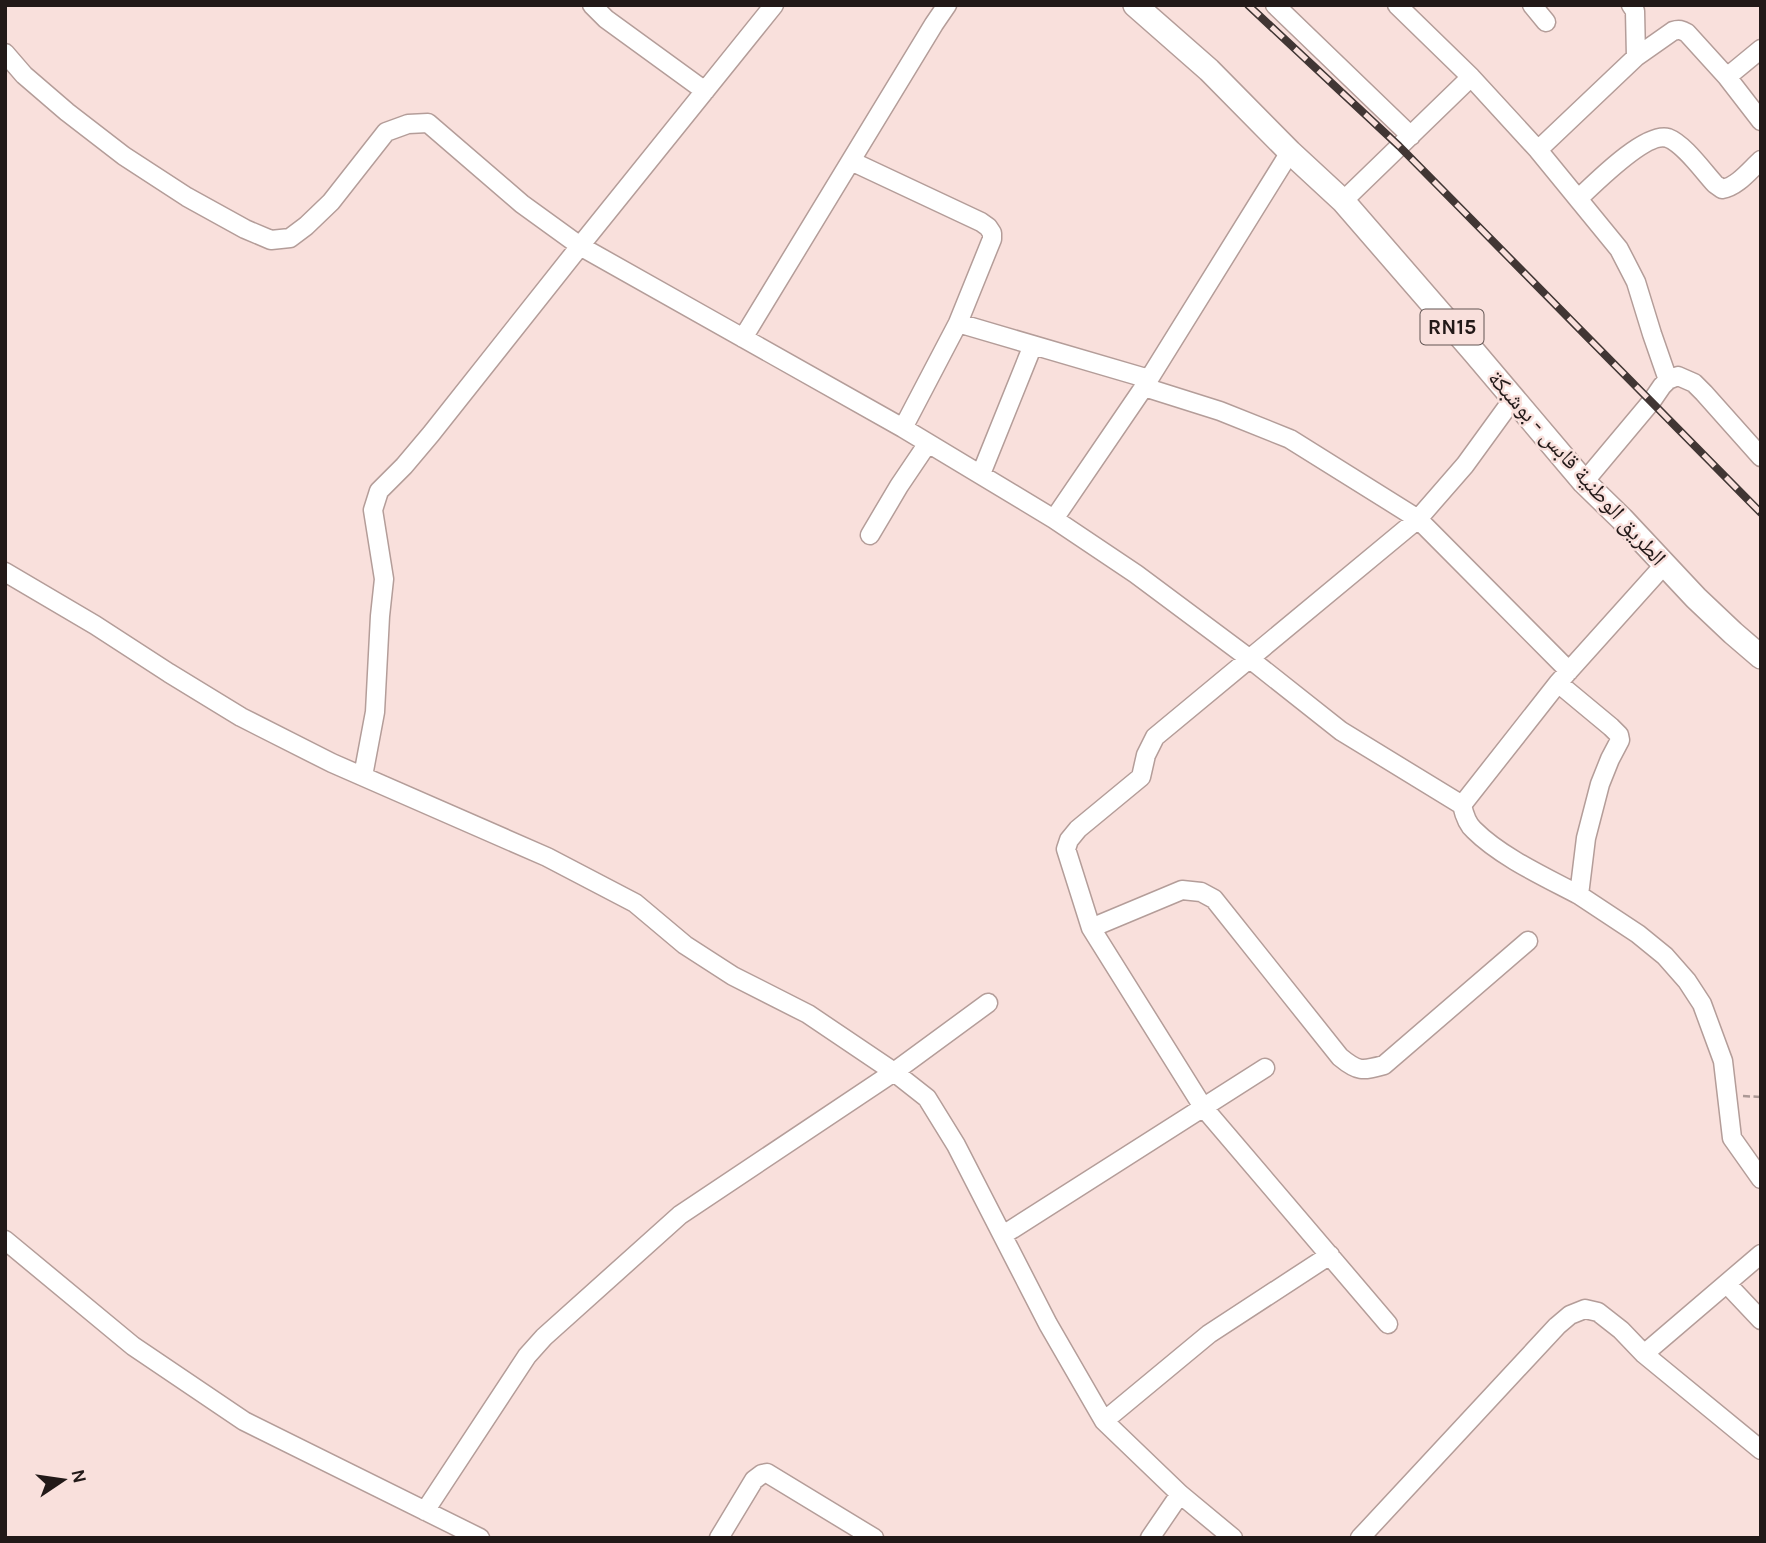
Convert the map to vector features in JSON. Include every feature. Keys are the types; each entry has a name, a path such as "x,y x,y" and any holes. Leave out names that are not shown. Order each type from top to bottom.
{"main road":[{"name":"الطريق الوطنية قابس - بوشبكة","path":"1135,5 1209,70 1343,201 1584,482 1705,607 1761,657"}],"street":[{"path":"592,5 606,19 705,91"},
{"path":"363,776 375,712 384,579 373,510 379,491 431,434 774,5"},
{"path":"743,338 947,5"},
{"path":"1275,5 1411,136"},
{"path":"1397,5 1471,77 1538,150 1619,249 1636,282 1668,380"},
{"path":"1532,5 1546,22"},
{"path":"1636,57 1638,7"},
{"path":"1538,150 1636,57 1678,29 1687,33 1727,77 1761,121"},
{"path":"1727,77 1761,49"},
{"path":"5,53 24,75 67,113 124,156 187,197 271,240 290,238 306,226 331,202 386,132 408,124 428,123 522,204 580,246 904,428 1054,519 1136,573 1340,731 1462,805 1472,829 1513,860 1578,895 1638,934 1665,956 1687,981 1702,1004 1723,1061 1732,1138 1761,1179"},
{"path":"1343,201 1471,77"},
{"path":"1578,199 1615,163 1631,152 1664,137 1678,143 1721,189 1734,185 1761,160"},
{"path":"1054,519 1147,383 1290,152"},
{"path":"851,161 981,222 992,233 992,239 958,323 904,428"},
{"path":"958,323 1147,383 1290,439 1418,519 1619,735 1620,740 1609,759 1600,784 1586,838 1578,895"},
{"path":"981,474 1033,345"},
{"path":"1584,482 1668,380 1678,376 1694,383 1760,455"},
{"path":"1388,1324 1203,1107 1091,929 1066,849 1078,829 1141,777 1146,755 1155,737 1418,519 1465,465 1513,399"},
{"path":"870,535 928,443"},
{"path":"1462,805 1564,677 1664,565"},
{"path":"5,572 241,717 332,763 547,857 635,903 685,945 733,976 808,1014 928,1098 956,1145 1048,1324 1104,1420 1180,1494 1233,1538"},
{"path":"1091,929 1182,890 1201,892 1214,899 1340,1057 1353,1068 1366,1070 1384,1065 1528,941"},
{"path":"425,1511 527,1356 544,1337 680,1215 894,1072 988,1003"},
{"path":"1003,1234 1265,1068"},
{"path":"5,1240 133,1346 244,1421 480,1538"},
{"path":"1644,1354 1761,1254"},
{"path":"1104,1420 1209,1334 1330,1255"},
{"path":"1727,1284 1761,1320"},
{"path":"1360,1538 1548,1336 1570,1315 1585,1309 1598,1312 1621,1330 1644,1354 1761,1450"},
{"path":"719,1538 754,1480 767,1473 874,1538"},
{"path":"1150,1538 1180,1494"}],"railway":[{"path":"1248,5 1399,146 1761,513"}]}
